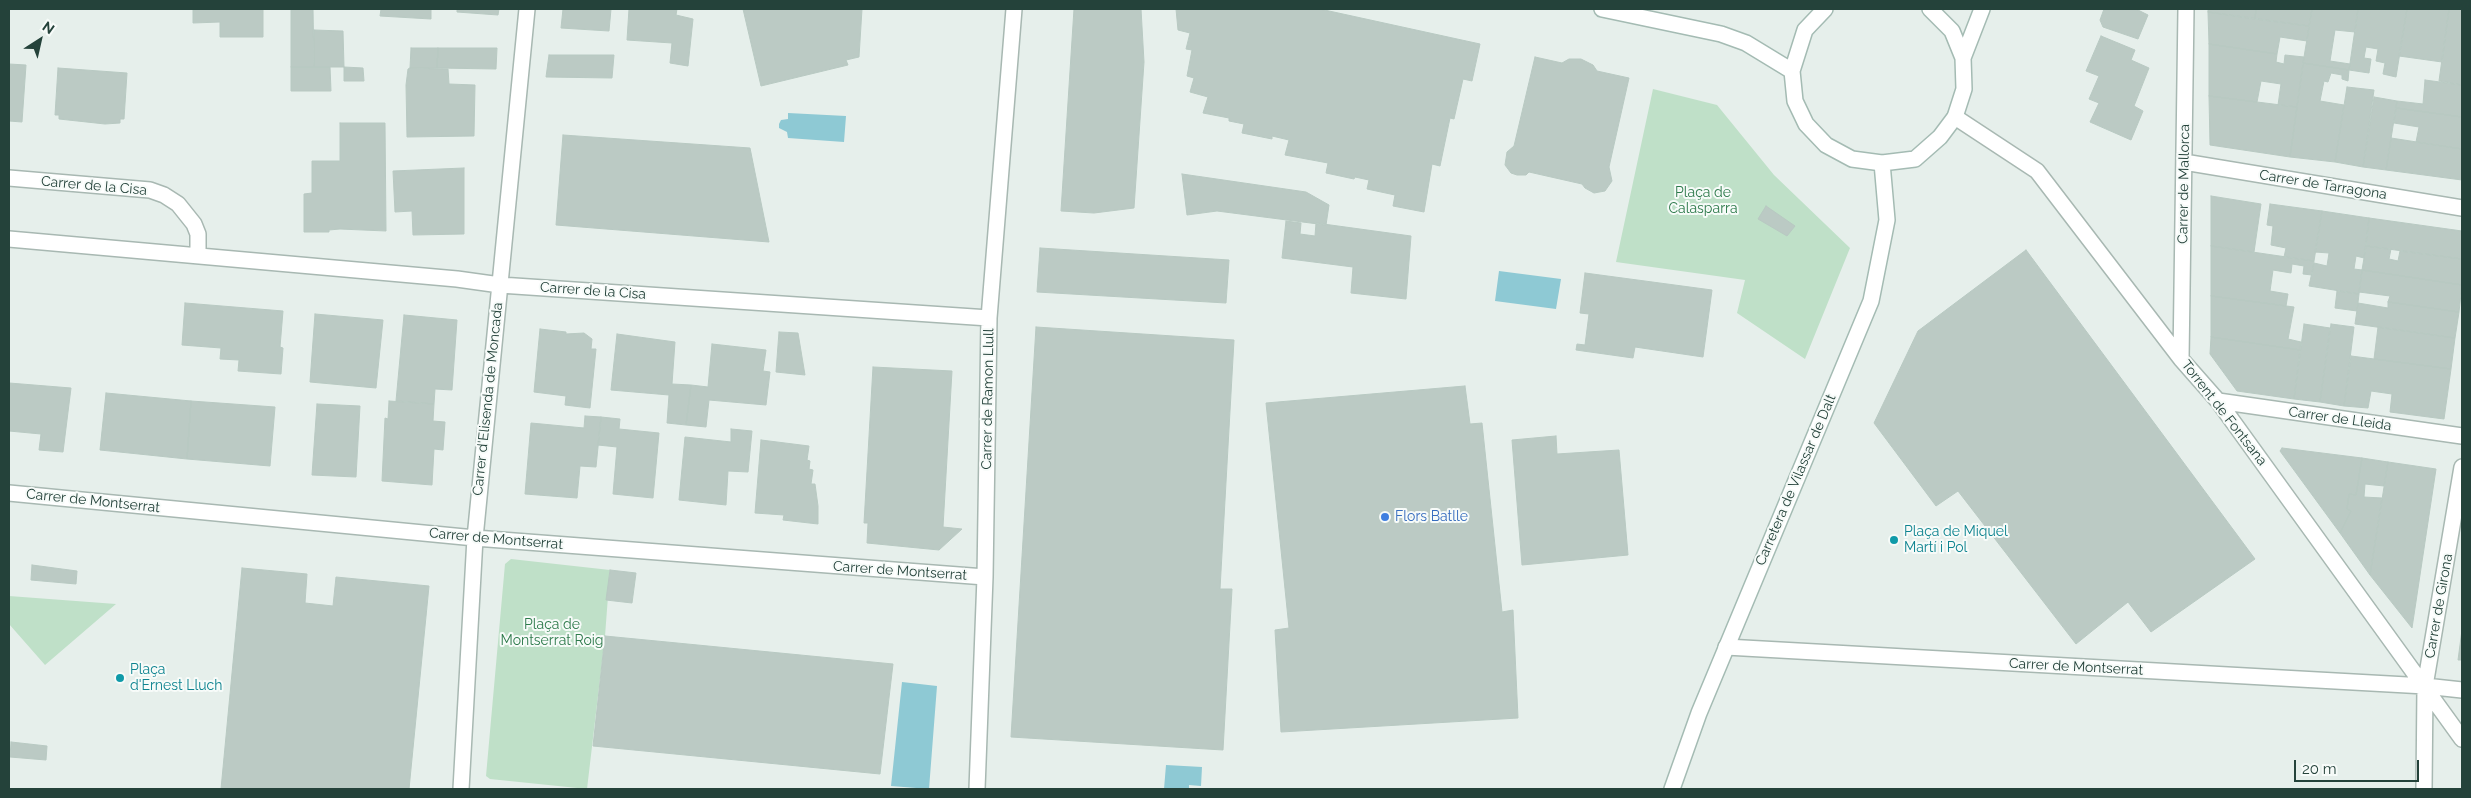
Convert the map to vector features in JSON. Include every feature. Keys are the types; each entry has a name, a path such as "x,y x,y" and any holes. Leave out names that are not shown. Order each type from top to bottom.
{"street":[{"name":"Carrer d'Elisenda de Moncada","path":"461,789 475,538 527,9"},
{"name":"Carrer de Ramon Llull","path":"977,789 985,577 989,318 1014,9"},
{"path":"1602,9 1721,34 1746,44 1792,72"},
{"path":"1825,9 1805,30 1792,72 1795,101 1806,124 1826,145 1852,159 1882,163 1915,158 1940,137 1955,117 1964,89 1963,58 1952,31 1931,9"},
{"path":"1963,58 1982,9"},
{"name":"Carrer de Mallorca","path":"2181,358 2186,9"},
{"name":"Torrent de Fontsana","path":"1955,117 2037,171 2181,358 2218,401 2462,739"},
{"name":"Carrer de Tarragona","path":"2184,162 2462,208"},
{"name":"Carretera de Vilassar de Dalt","path":"1672,789 1688,740 1871,301 1887,220 1882,163"},
{"name":"Carrer de la Cisa","path":"9,178 150,190 164,195 178,204 194,224 198,234 198,256"},
{"name":"Carrer de la Cisa","path":"9,239 457,279 500,285 989,318"},
{"name":"Carrer de Lleida","path":"2218,401 2462,436"},
{"name":"Carrer de Girona","path":"2424,789 2425,686 2462,467"},
{"name":"Carrer de Montserrat","path":"9,493 475,538 985,577"},
{"name":"Carrer de Montserrat","path":"1726,647 2425,686 2462,690"}],"green space":[{"name":"Plaça de Calasparra","path":"1653,89 1717,105 1774,175 1850,248 1805,359 1737,313 1745,280 1616,262"},
{"name":"Plaça de Montserrat Roig","path":"511,559 610,570 605,636 587,789 490,779 486,776 505,564"},
{"path":"9,596 116,604 45,665 9,624"}],"water":[{"path":"788,113 846,116 844,142 788,138 787,132 779,128 779,124 781,120 788,119"},
{"path":"1499,271 1561,279 1556,309 1495,301"},
{"path":"902,682 937,686 929,789 891,786"},
{"path":"1166,765 1202,767 1201,786 1189,785 1189,789 1164,789"}],"building":[{"path":"193,9 263,9 263,37 220,37 220,22 193,23"},
{"path":"291,9 313,9 314,67 291,67"},
{"path":"381,9 431,9 431,19 380,16"},
{"path":"457,9 499,9 498,15 457,12"},
{"path":"563,9 611,9 609,31 561,28"},
{"path":"629,9 677,9 676,15 693,19 688,66 670,63 672,43 627,40"},
{"path":"743,9 862,9 859,57 846,60 848,65 761,86"},
{"path":"1074,9 1141,9 1144,62 1134,208 1094,213 1061,211"},
{"path":"1176,9 1320,9 1480,44 1472,81 1463,79 1454,119 1450,118 1440,166 1432,164 1424,212 1393,206 1395,195 1367,189 1369,180 1326,173 1328,163 1285,155 1289,140 1272,136 1272,139 1242,133 1244,124 1229,121 1229,118 1203,113 1208,97 1190,92 1194,78 1187,76 1192,50 1186,49 1190,33 1178,30"},
{"path":"2104,9 2136,9 2148,15 2138,39 2103,27 2100,20"},
{"path":"2208,9 2256,9 2255,19 2208,12"},
{"path":"2256,9 2312,9 2309,26 2255,19"},
{"path":"2312,9 2358,9 2355,32 2335,30 2330,61 2350,64 2349,70 2303,63"},
{"path":"2358,9 2407,9 2396,77 2383,74 2385,63 2376,61 2378,49 2366,47 2364,58 2371,59 2369,73 2349,70"},
{"path":"2407,9 2449,9 2442,62 2399,56"},
{"path":"2449,9 2462,9 2462,85 2439,81"},
{"path":"2208,12 2309,26 2307,41 2280,37 2277,54 2209,44"},
{"path":"314,30 343,31 344,67 314,67"},
{"path":"2101,36 2135,50 2131,60 2149,68 2134,106 2143,111 2131,140 2090,122 2099,103 2089,99 2099,76 2086,71"},
{"path":"2209,44 2277,54 2276,62 2284,64 2285,55 2304,57 2297,107 2278,105 2281,84 2261,81 2257,102 2209,96"},
{"path":"411,48 438,48 437,68 410,68"},
{"path":"438,48 497,48 496,69 437,68"},
{"path":"549,55 614,55 612,78 546,77"},
{"path":"1535,57 1562,63 1569,59 1581,59 1593,65 1597,71 1629,78 1609,167 1612,181 1605,191 1594,193 1582,184 1529,172 1526,175 1517,175 1511,173 1505,165 1507,152 1514,146"},
{"path":"2303,63 2349,70 2348,81 2342,79 2342,75 2331,73 2328,82 2324,81 2320,101 2344,105 2335,162 2290,157"},
{"path":"9,64 26,65 22,122 9,121"},
{"path":"291,67 330,67 331,91 291,91"},
{"path":"344,67 363,68 364,81 344,81"},
{"path":"58,68 127,73 124,119 120,119 120,123 105,124 59,119 59,115 55,115"},
{"path":"408,69 448,69 449,84 475,85 474,136 407,137 406,85"},
{"path":"2425,80 2462,85 2462,117 2396,108 2397,101 2423,104"},
{"path":"2347,87 2374,90 2363,167 2335,162"},
{"path":"2209,96 2297,107 2290,157 2210,145"},
{"path":"2374,97 2397,101 2386,170 2363,167"},
{"path":"2396,108 2462,117 2462,149 2416,142 2419,127 2394,123"},
{"path":"340,123 385,123 386,231 340,229 329,230 329,232 304,232 304,194 312,193 312,161 340,161"},
{"path":"563,135 750,148 769,242 556,225"},
{"path":"2391,138 2462,149 2462,180 2386,170"},
{"path":"464,168 464,234 413,235 412,211 395,212 393,171"},
{"path":"1182,174 1306,192 1329,205 1326,225 1217,211 1187,215"},
{"path":"2211,196 2261,204 2254,252 2211,246"},
{"path":"2270,204 2322,211 2314,261 2284,257 2286,248 2271,245 2273,226 2267,225"},
{"path":"1766,206 1795,226 1787,236 1758,219"},
{"path":"2322,211 2369,218 2364,258 2356,256 2354,269 2362,270 2359,294 2309,286 2314,263 2327,266 2329,253 2315,252"},
{"path":"2369,218 2462,231 2462,259 2366,246"},
{"path":"1286,221 1301,223 1300,234 1315,236 1316,223 1411,236 1406,299 1351,293 1353,267 1282,258"},
{"path":"2211,246 2314,261 2312,275 2303,274 2304,266 2292,264 2291,273 2273,270 2270,291 2288,294 2286,306 2211,296"},
{"path":"2366,246 2391,249 2389,259 2398,261 2400,251 2462,259 2462,285 2362,270"},
{"path":"1040,248 1229,260 1226,303 1037,292"},
{"path":"2026,250 2255,559 2151,632 2128,602 2076,644 1958,491 1936,506 1874,423 1918,331"},
{"path":"2362,270 2462,285 2459,312 2388,302 2390,296 2359,292"},
{"path":"1585,273 1712,290 1703,357 1635,347 1633,358 1576,350 1577,344 1585,345 1589,314 1580,313"},
{"path":"2337,291 2359,294 2357,311 2335,308"},
{"path":"2211,296 2294,307 2288,339 2301,342 2300,350 2211,337"},
{"path":"2388,302 2459,312 2455,338 2355,324 2358,303 2388,308"},
{"path":"185,303 283,311 280,347 283,348 281,374 238,371 239,360 220,359 221,348 182,345"},
{"path":"315,314 383,320 376,388 310,382"},
{"path":"404,315 457,320 452,390 435,389 434,404 396,401"},
{"path":"2304,324 2330,328 2320,402 2294,399"},
{"path":"2331,324 2354,327 2344,406 2320,402"},
{"path":"1036,327 1234,340 1220,589 1232,589 1223,750 1011,737"},
{"path":"2378,327 2455,338 2451,369 2374,359"},
{"path":"540,329 566,332 566,334 584,333 592,339 591,349 596,349 590,408 565,405 566,396 534,392"},
{"path":"779,332 798,333 805,375 776,372"},
{"path":"617,334 675,342 672,384 691,385 686,425 667,423 669,395 611,390"},
{"path":"2211,337 2300,350 2294,399 2237,391 2210,354"},
{"path":"712,344 766,350 763,371 770,372 766,405 709,400 706,427 686,425 691,385 708,387"},
{"path":"2351,356 2451,369 2444,419 2390,412 2392,394 2371,391 2368,408 2344,406"},
{"path":"873,367 952,371 943,527 962,529 939,550 867,543 868,523 864,523"},
{"path":"9,383 71,388 63,452 39,450 41,434 9,431"},
{"name":"Flors Batlle","path":"1465,386 1470,424 1482,423 1502,612 1513,610 1518,718 1281,732 1275,630 1289,628 1266,403"},
{"path":"106,393 191,401 187,459 100,450"},
{"path":"191,401 275,407 270,466 187,459"},
{"path":"389,401 434,404 433,421 445,422 443,450 434,449 432,485 382,481 385,418 388,419"},
{"path":"317,404 360,406 356,477 312,475"},
{"path":"585,416 601,417 596,467 580,466 577,498 525,494 531,423 584,428"},
{"path":"601,417 620,419 619,429 659,433 653,498 613,494 617,447 598,445"},
{"path":"731,429 752,431 748,472 728,471 726,505 679,500 685,437 731,442"},
{"path":"1556,436 1557,454 1619,450 1628,555 1522,565 1512,440"},
{"path":"761,440 809,446 807,460 810,461 809,469 813,470 811,484 815,484 818,524 783,520 784,515 755,513"},
{"path":"2282,448 2362,458 2356,495 2349,494 2347,509 2351,511 2340,533 2280,451"},
{"path":"2362,458 2388,462 2384,486 2365,484 2364,497 2382,498 2370,575 2340,533 2351,511 2347,509 2349,494 2356,495"},
{"path":"2388,462 2436,469 2412,628 2370,575"},
{"path":"32,565 77,571 76,584 31,580"},
{"path":"242,568 307,574 305,603 333,606 336,577 429,586 409,789 221,789"},
{"path":"610,570 636,573 632,603 606,600"},
{"path":"2462,630 2462,660 2458,660"},
{"path":"605,636 893,664 880,774 593,746"},
{"path":"11,742 47,746 46,760 10,757"}],"place":[{"name":"Flors Batlle","path":"1385,517"},
{"name":"Plaça de Miquel Martí i Pol","path":"1894,540"},
{"name":"Plaça d'Ernest Lluch","path":"120,678"}]}
